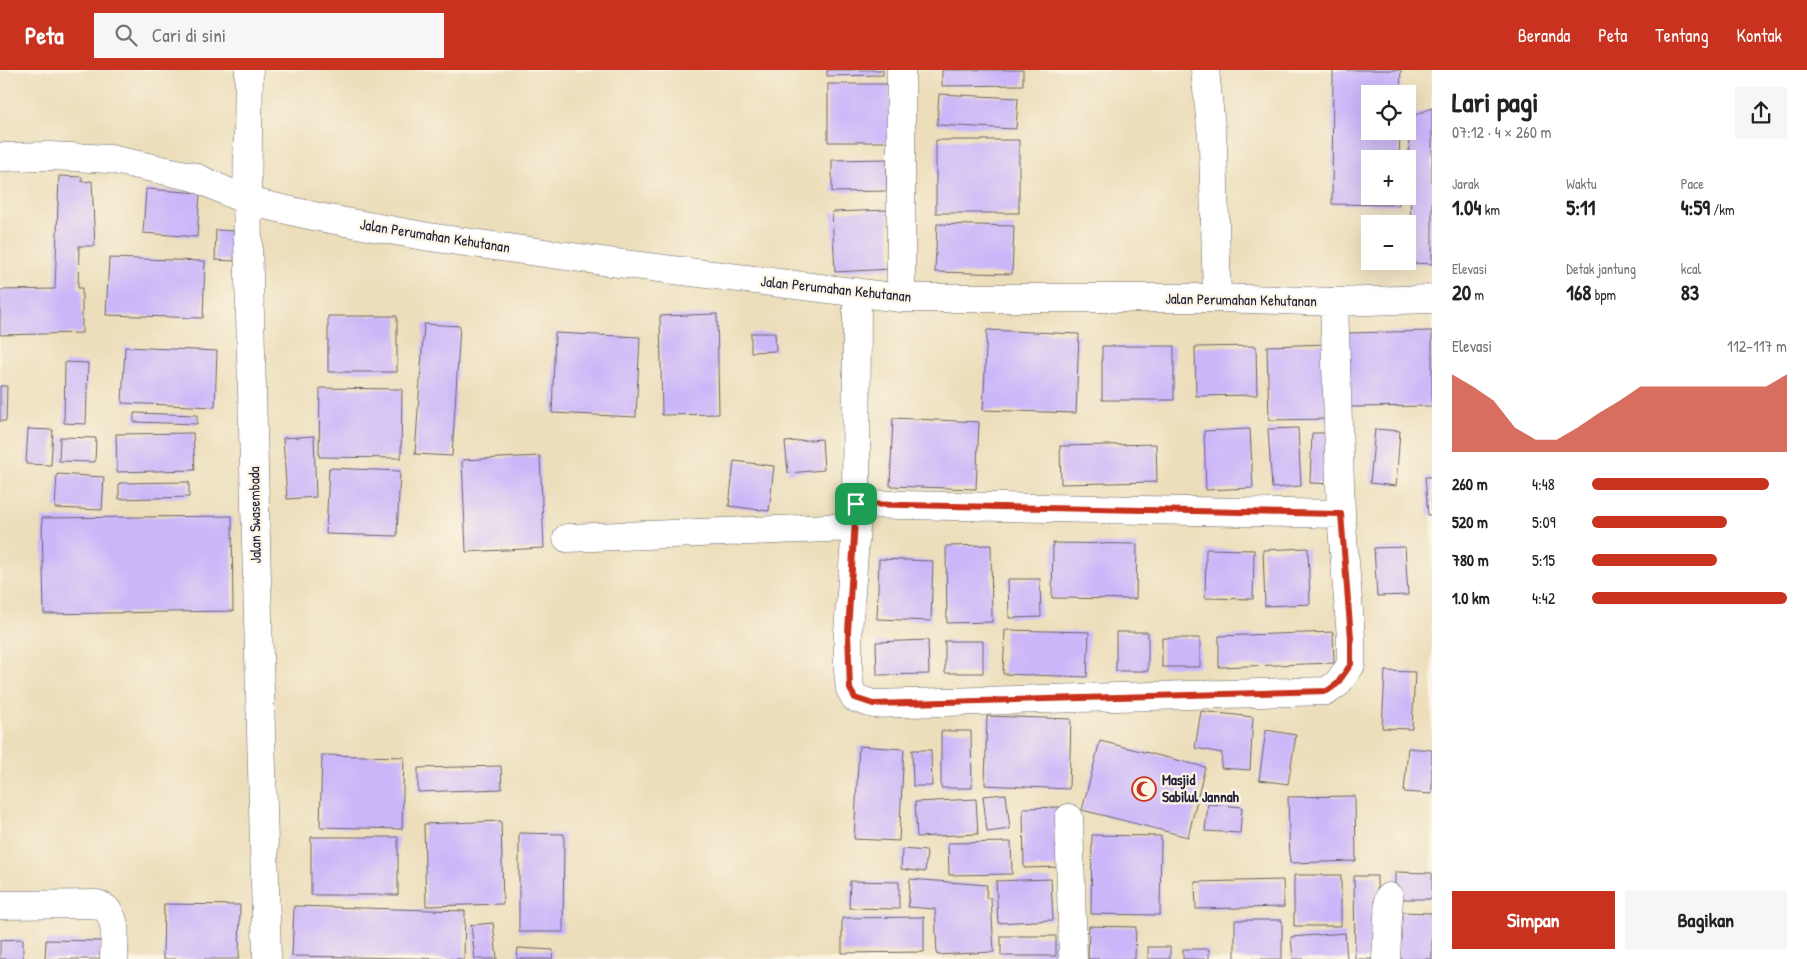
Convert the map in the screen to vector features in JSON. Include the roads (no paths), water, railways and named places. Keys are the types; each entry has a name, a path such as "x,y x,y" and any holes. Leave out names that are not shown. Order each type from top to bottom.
{"street":[{"name":"Jalan Swasembada","path":"250,70 247,200 267,959"},
{"path":"901,70 901,298"},
{"path":"1205,70 1213,146 1217,298"},
{"name":"Jalan Perumahan Kehutanan","path":"0,157 50,156 110,159 194,177 247,200 318,217 429,237 901,298 1217,298 1334,302 1432,299"},
{"path":"857,292 856,516 848,632 850,689 855,698 873,704 1327,691 1337,684 1351,664 1351,638 1341,514 1334,302"},
{"path":"567,538 856,516 1341,514"},
{"path":"1069,818 1073,959"},
{"path":"1386,959 1389,897"},
{"path":"0,905 97,904 106,907 112,914 114,924 114,959"}],"place":[{"name":"Masjid Sabilul Jannah","path":"1144,789"}]}
